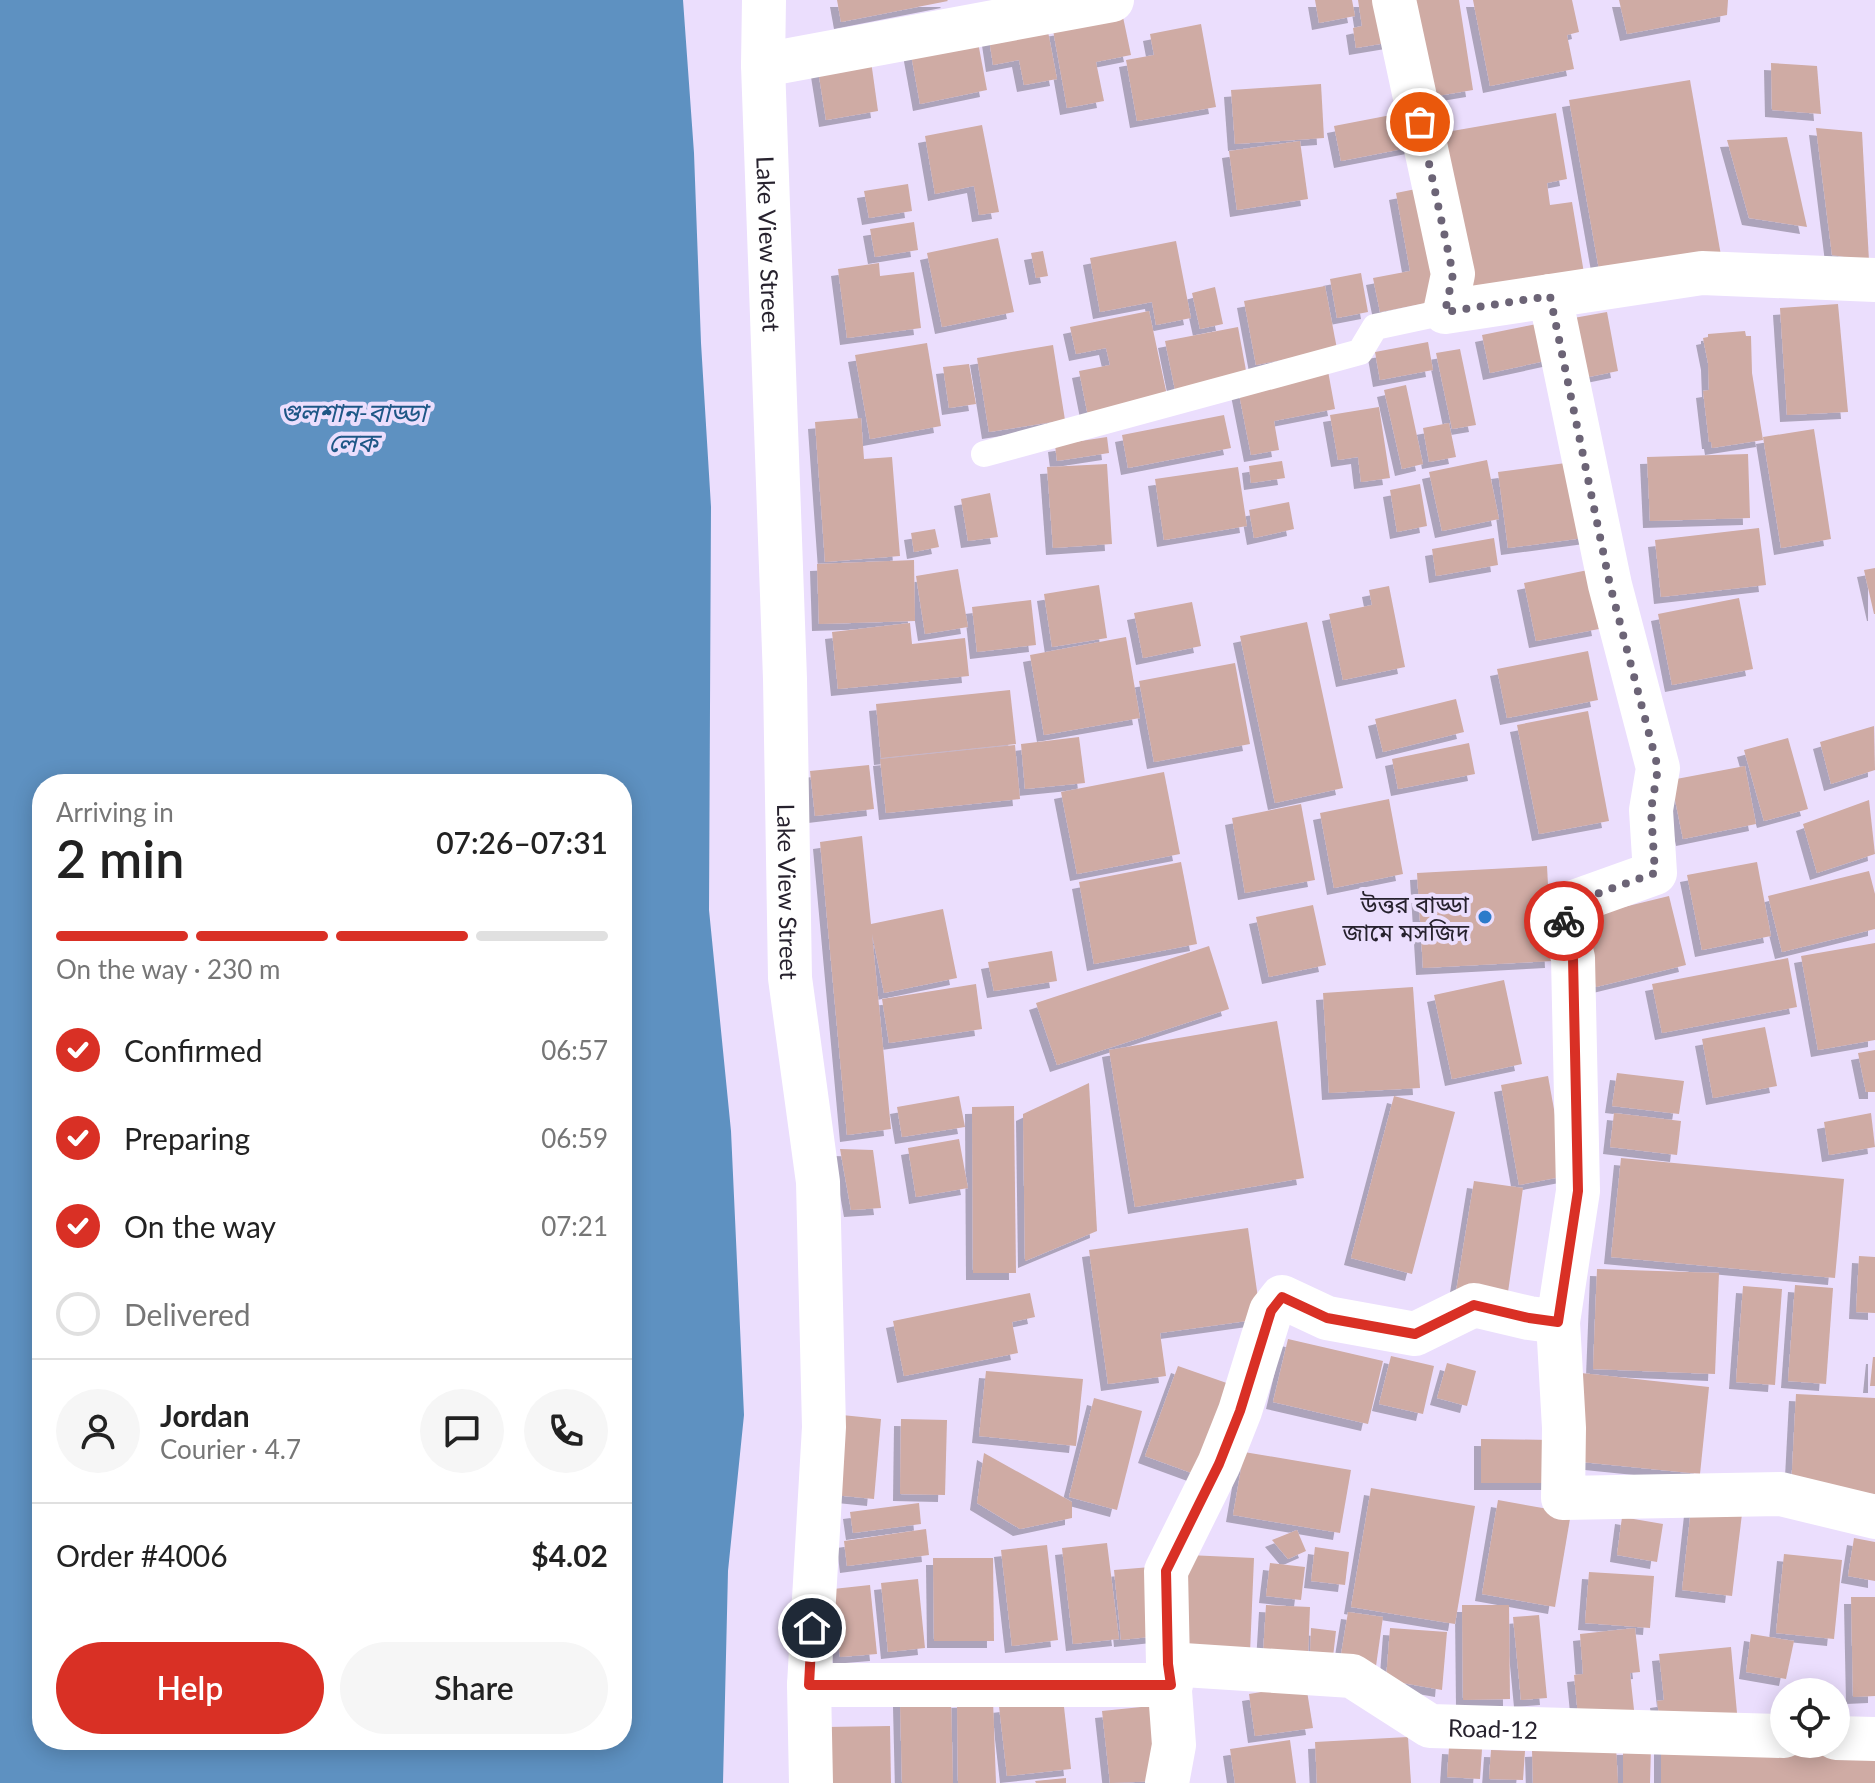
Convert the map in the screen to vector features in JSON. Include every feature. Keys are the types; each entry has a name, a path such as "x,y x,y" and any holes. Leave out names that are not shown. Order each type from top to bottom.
{"street":[{"name":"Lake View Street","path":"764,0 763,65 785,679 790,978 818,1182 824,1427 809,1685 811,1783"},
{"path":"763,65 1112,0"},
{"path":"1394,0 1453,274 1445,312 1702,273 1875,280"},
{"path":"1550,296 1610,585 1658,768 1651,810 1655,873 1560,907 1573,958 1578,1191 1558,1322 1564,1428 1563,1498 1781,1494 1875,1517"},
{"path":"1170,1764 1166,1571 1219,1464 1240,1411 1271,1311 1282,1297 1327,1318 1415,1334 1474,1305 1558,1322"},
{"name":"Road-12","path":"809,1685 1170,1675 1352,1676 1430,1726 1770,1736"},
{"path":"1850,1738 1875,1739"}],"lane":[{"path":"984,454 1360,352 1375,327 1445,312"}],"water":[{"name":"গুলশান-বাড্ডা লেক","path":"0,0 683,0 694,153 711,507 709,910 731,1131 744,1415 728,1571 723,1783 0,1783"}],"building":[{"path":"837,0 947,0 948,1 841,22"},
{"path":"1315,0 1352,0 1355,16 1319,23"},
{"path":"1358,0 1385,0 1392,42 1356,48 1353,28 1362,26"},
{"path":"1404,0 1459,0 1473,90 1419,99"},
{"path":"1473,0 1572,0 1579,32 1567,35 1574,69 1490,86"},
{"path":"1619,0 1728,0 1727,15 1627,34"},
{"path":"1123,17 1131,55 1096,62 1104,101 1067,108 1053,30"},
{"path":"1046,21 1057,79 1024,85 1019,60 993,65 988,32"},
{"path":"1201,24 1216,107 1137,121 1126,60 1154,55 1150,34"},
{"path":"977,37 987,90 920,104 910,49"},
{"path":"871,61 878,111 826,120 818,70"},
{"path":"1771,63 1817,66 1821,114 1772,110"},
{"path":"1690,80 1722,261 1601,281 1569,100"},
{"path":"1321,84 1324,138 1235,144 1231,90"},
{"path":"1417,110 1423,145 1341,161 1334,126"},
{"path":"1556,113 1567,179 1547,183 1550,205 1572,202 1585,279 1464,300 1435,134"},
{"path":"982,125 999,212 979,215 974,186 935,194 925,136"},
{"path":"1816,128 1862,132 1869,261 1832,255"},
{"path":"1787,137 1807,227 1749,218 1727,140"},
{"path":"1300,141 1308,199 1237,210 1229,151"},
{"path":"908,184 912,211 869,218 864,191"},
{"path":"1421,188 1442,300 1380,312 1373,278 1410,271 1396,193"},
{"path":"914,222 918,250 875,257 870,229"},
{"path":"998,238 1014,312 942,327 927,253"},
{"path":"1176,241 1191,318 1156,325 1152,302 1100,312 1090,258"},
{"path":"1043,251 1048,276 1036,278 1031,253"},
{"path":"879,263 880,276 914,272 921,328 847,338 838,269"},
{"path":"1361,273 1368,312 1337,318 1330,279"},
{"path":"1325,286 1337,349 1256,365 1244,301"},
{"path":"1215,287 1223,324 1200,329 1192,293"},
{"path":"1838,304 1848,412 1787,415 1780,308"},
{"path":"1149,311 1168,400 1088,416 1079,371 1110,365 1106,348 1076,354 1070,327"},
{"path":"1607,312 1618,371 1569,381 1557,321"},
{"path":"1547,322 1554,359 1490,373 1482,335"},
{"path":"1238,327 1247,376 1175,390 1165,341"},
{"path":"1745,331 1746,336 1751,336 1752,373 1763,440 1712,448 1703,391 1709,390 1703,338 1708,334"},
{"path":"1428,342 1433,370 1380,380 1375,352"},
{"path":"927,343 941,426 870,439 855,355"},
{"path":"1053,345 1065,420 989,432 977,358"},
{"path":"1460,349 1476,425 1452,429 1436,353"},
{"path":"969,364 976,404 949,408 943,367"},
{"path":"1328,371 1335,409 1274,421 1279,450 1251,455 1238,389"},
{"path":"1406,385 1423,464 1402,469 1384,390"},
{"path":"1379,407 1390,478 1361,482 1358,457 1338,460 1330,415"},
{"path":"1224,415 1231,448 1128,468 1122,435"},
{"path":"861,418 864,459 892,457 900,556 825,562 815,422"},
{"path":"1449,423 1456,457 1429,462 1423,428"},
{"path":"1814,429 1831,539 1781,548 1763,437"},
{"path":"1107,437 1109,453 1057,461 1055,445"},
{"path":"1748,454 1750,518 1650,521 1647,457"},
{"path":"1487,460 1499,519 1442,531 1429,472"},
{"path":"1282,461 1285,478 1251,483 1249,466"},
{"path":"1581,461 1591,537 1508,548 1498,472"},
{"path":"1107,464 1112,544 1053,548 1047,467"},
{"path":"1238,467 1247,526 1164,540 1155,479"},
{"path":"1420,484 1427,526 1397,532 1390,490"},
{"path":"990,493 998,537 968,541 961,499"},
{"path":"1289,502 1294,529 1254,538 1249,510"},
{"path":"1759,528 1766,585 1661,597 1655,540"},
{"path":"935,529 939,547 914,552 911,533"},
{"path":"1494,538 1498,565 1436,576 1432,549"},
{"path":"914,560 915,621 819,624 817,564"},
{"path":"1875,568 1875,614 1874,614 1864,570"},
{"path":"958,569 968,627 925,634 916,576"},
{"path":"1588,570 1599,629 1536,641 1524,583"},
{"path":"1099,585 1107,638 1052,647 1044,594"},
{"path":"1389,586 1405,667 1343,680 1329,614 1372,605 1369,590"},
{"path":"1739,598 1753,669 1672,685 1658,614"},
{"path":"1031,600 1036,645 977,652 972,607"},
{"path":"1192,602 1201,646 1143,658 1134,613"},
{"path":"1307,622 1343,788 1275,803 1240,636"},
{"path":"910,623 912,644 965,638 969,676 838,689 832,632"},
{"path":"1126,637 1140,718 1044,735 1030,655"},
{"path":"1588,651 1598,700 1507,718 1497,669"},
{"path":"1235,663 1250,744 1154,762 1139,681"},
{"path":"1010,690 1016,744 881,758 876,704"},
{"path":"1456,699 1464,732 1383,752 1375,719"},
{"path":"1588,711 1609,821 1539,834 1517,725"},
{"path":"1874,726 1875,770 1831,784 1820,742"},
{"path":"1079,737 1085,783 1025,789 1021,744"},
{"path":"1788,738 1808,809 1764,821 1744,750"},
{"path":"1469,743 1475,774 1398,789 1392,759"},
{"path":"1015,745 1020,799 886,813 880,759"},
{"path":"869,765 874,809 815,816 810,771"},
{"path":"1745,766 1756,824 1683,839 1671,780"},
{"path":"1164,772 1180,854 1077,874 1061,792"},
{"path":"1389,799 1403,874 1334,888 1320,813"},
{"path":"1869,800 1875,854 1817,873 1803,824"},
{"path":"1301,804 1315,880 1245,893 1232,818"},
{"path":"862,836 871,924 943,909 957,978 884,993 872,934 891,1129 847,1135 820,842"},
{"path":"1181,862 1197,944 1094,964 1079,882"},
{"path":"1757,862 1771,936 1702,950 1687,875"},
{"name":"উত্তর বাড্ডা জামে মসজিদ","path":"1547,866 1552,961 1423,968 1417,873"},
{"path":"1869,871 1875,894 1875,929 1782,952 1768,896"},
{"path":"1669,896 1686,965 1596,987 1579,918"},
{"path":"1313,905 1326,965 1269,977 1256,917"},
{"path":"1875,943 1875,1040 1818,1050 1801,956"},
{"path":"1209,946 1229,1009 1057,1065 1036,1003"},
{"path":"1052,951 1057,981 994,991 988,962"},
{"path":"1788,958 1797,1007 1662,1033 1652,984"},
{"path":"1504,980 1522,1064 1452,1079 1434,995"},
{"path":"976,984 982,1029 889,1043 882,999"},
{"path":"1413,987 1420,1088 1329,1093 1323,993"},
{"path":"1277,1021 1304,1178 1135,1207 1109,1050"},
{"path":"1765,1027 1777,1086 1713,1098 1702,1039"},
{"path":"1875,1050 1875,1092 1866,1092 1858,1053"},
{"path":"1617,1073 1684,1081 1679,1114 1612,1106"},
{"path":"1548,1076 1566,1176 1519,1185 1501,1085"},
{"path":"1089,1083 1097,1231 1025,1261 1023,1114"},
{"path":"959,1096 965,1127 902,1137 897,1107"},
{"path":"1394,1096 1455,1112 1412,1274 1351,1258"},
{"path":"1014,1106 1016,1273 973,1273 972,1107"},
{"path":"1614,1113 1681,1121 1677,1155 1610,1147"},
{"path":"1871,1113 1875,1147 1829,1155 1824,1122"},
{"path":"959,1139 968,1188 916,1197 908,1148"},
{"path":"840,1149 873,1150 881,1208 851,1210"},
{"path":"1621,1158 1844,1179 1835,1278 1611,1257"},
{"path":"1474,1181 1523,1188 1506,1306 1455,1298"},
{"path":"1248,1228 1261,1319 1160,1333 1166,1376 1108,1384 1089,1250"},
{"path":"1859,1256 1875,1257 1875,1313 1856,1312"},
{"path":"1597,1269 1719,1273 1715,1374 1593,1369"},
{"path":"1795,1285 1833,1288 1826,1384 1788,1381"},
{"path":"1743,1286 1782,1289 1775,1385 1736,1382"},
{"path":"1030,1293 1035,1317 1012,1322 1018,1353 904,1376 893,1321"},
{"path":"1288,1339 1383,1361 1368,1424 1273,1402"},
{"path":"1391,1356 1434,1366 1423,1414 1379,1404"},
{"path":"1873,1357 1875,1386 1870,1386"},
{"path":"1447,1363 1476,1371 1467,1406 1437,1398"},
{"path":"1178,1366 1241,1388 1208,1479 1145,1456"},
{"path":"986,1371 1083,1379 1076,1446 979,1436"},
{"path":"1581,1373 1709,1387 1700,1474 1572,1461"},
{"path":"1796,1394 1875,1398 1875,1494 1791,1489"},
{"path":"1094,1398 1142,1411 1117,1510 1069,1497"},
{"path":"842,1415 881,1419 874,1499 834,1495"},
{"path":"901,1419 947,1420 945,1495 900,1494"},
{"path":"1481,1439 1551,1440 1550,1483 1481,1483"},
{"path":"1244,1452 1351,1470 1340,1533 1233,1515"},
{"path":"984,1453 1072,1502 1072,1518 1020,1529 977,1503"},
{"path":"1371,1488 1475,1506 1455,1624 1351,1607"},
{"path":"1498,1500 1571,1513 1555,1607 1482,1594"},
{"path":"919,1503 921,1524 853,1533 850,1512"},
{"path":"1691,1509 1742,1514 1732,1596 1682,1590"},
{"path":"1622,1517 1663,1524 1657,1562 1617,1555"},
{"path":"926,1529 929,1555 847,1566 844,1541"},
{"path":"1297,1530 1306,1551 1288,1559 1272,1540"},
{"path":"1854,1538 1875,1542 1875,1581 1848,1576"},
{"path":"1107,1543 1119,1639 1073,1644 1062,1548"},
{"path":"1047,1545 1058,1640 1012,1646 1001,1550"},
{"path":"1315,1547 1349,1552 1345,1585 1311,1581"},
{"path":"1784,1554 1842,1560 1834,1639 1776,1633"},
{"path":"1188,1555 1254,1558 1250,1653 1184,1650"},
{"path":"933,1558 993,1558 994,1641 934,1641"},
{"path":"1270,1563 1305,1567 1301,1600 1266,1596"},
{"path":"1151,1567 1158,1636 1121,1640 1114,1570"},
{"path":"1589,1572 1654,1576 1650,1628 1585,1623"},
{"path":"918,1579 925,1648 888,1652 881,1583"},
{"path":"870,1585 877,1654 840,1657 833,1589"},
{"path":"1851,1597 1875,1597 1875,1696 1853,1697"},
{"path":"1266,1605 1310,1607 1308,1657 1263,1655"},
{"path":"1462,1605 1509,1605 1510,1699 1463,1700"},
{"path":"1348,1612 1383,1617 1375,1673 1339,1667"},
{"path":"1539,1615 1547,1698 1521,1700 1513,1617"},
{"path":"1311,1628 1336,1631 1333,1657 1310,1656"},
{"path":"1390,1628 1447,1632 1442,1690 1386,1680"},
{"path":"1635,1628 1640,1672 1630,1673 1635,1719 1579,1726 1574,1675 1583,1674 1580,1634"},
{"path":"1751,1634 1794,1641 1786,1678 1746,1672"},
{"path":"1731,1647 1737,1713 1660,1721 1657,1701 1664,1700 1659,1654"},
{"path":"1306,1685 1313,1728 1255,1736 1249,1694"},
{"path":"1063,1698 1071,1769 1007,1776 999,1706"},
{"path":"900,1700 951,1700 953,1783 902,1783"},
{"path":"993,1700 996,1783 958,1783 957,1701"},
{"path":"1151,1706 1159,1781 1110,1783 1102,1711"},
{"path":"890,1726 891,1783 828,1783 826,1727"},
{"path":"1408,1737 1411,1783 1317,1783 1315,1742"},
{"path":"1290,1740 1296,1783 1235,1783 1230,1749"},
{"path":"1616,1746 1618,1783 1533,1783 1532,1750"},
{"path":"1661,1746 1770,1748 1770,1758 1850,1758 1850,1749 1875,1749 1875,1783 1661,1783"},
{"path":"1449,1747 1482,1749 1480,1779 1447,1777"},
{"path":"1623,1748 1651,1748 1650,1783 1623,1783"},
{"path":"1491,1750 1525,1751 1523,1780 1489,1779"},
{"path":"1066,1778 1066,1783 1035,1781"}],"way so far":[{"path":"1420,122 1453,274 1445,312 1550,296 1610,585 1658,768 1651,810 1655,873 1560,907 1564,921"}],"place":[{"name":"উত্তর বাড্ডা জামে মসজিদ","path":"1485,917"}],"route":[{"path":"812,1628 809,1685 1171,1685 1166,1571 1219,1464 1240,1411 1271,1311 1282,1297 1327,1318 1415,1334 1474,1305 1558,1322 1578,1191 1573,958 1564,921"}]}
